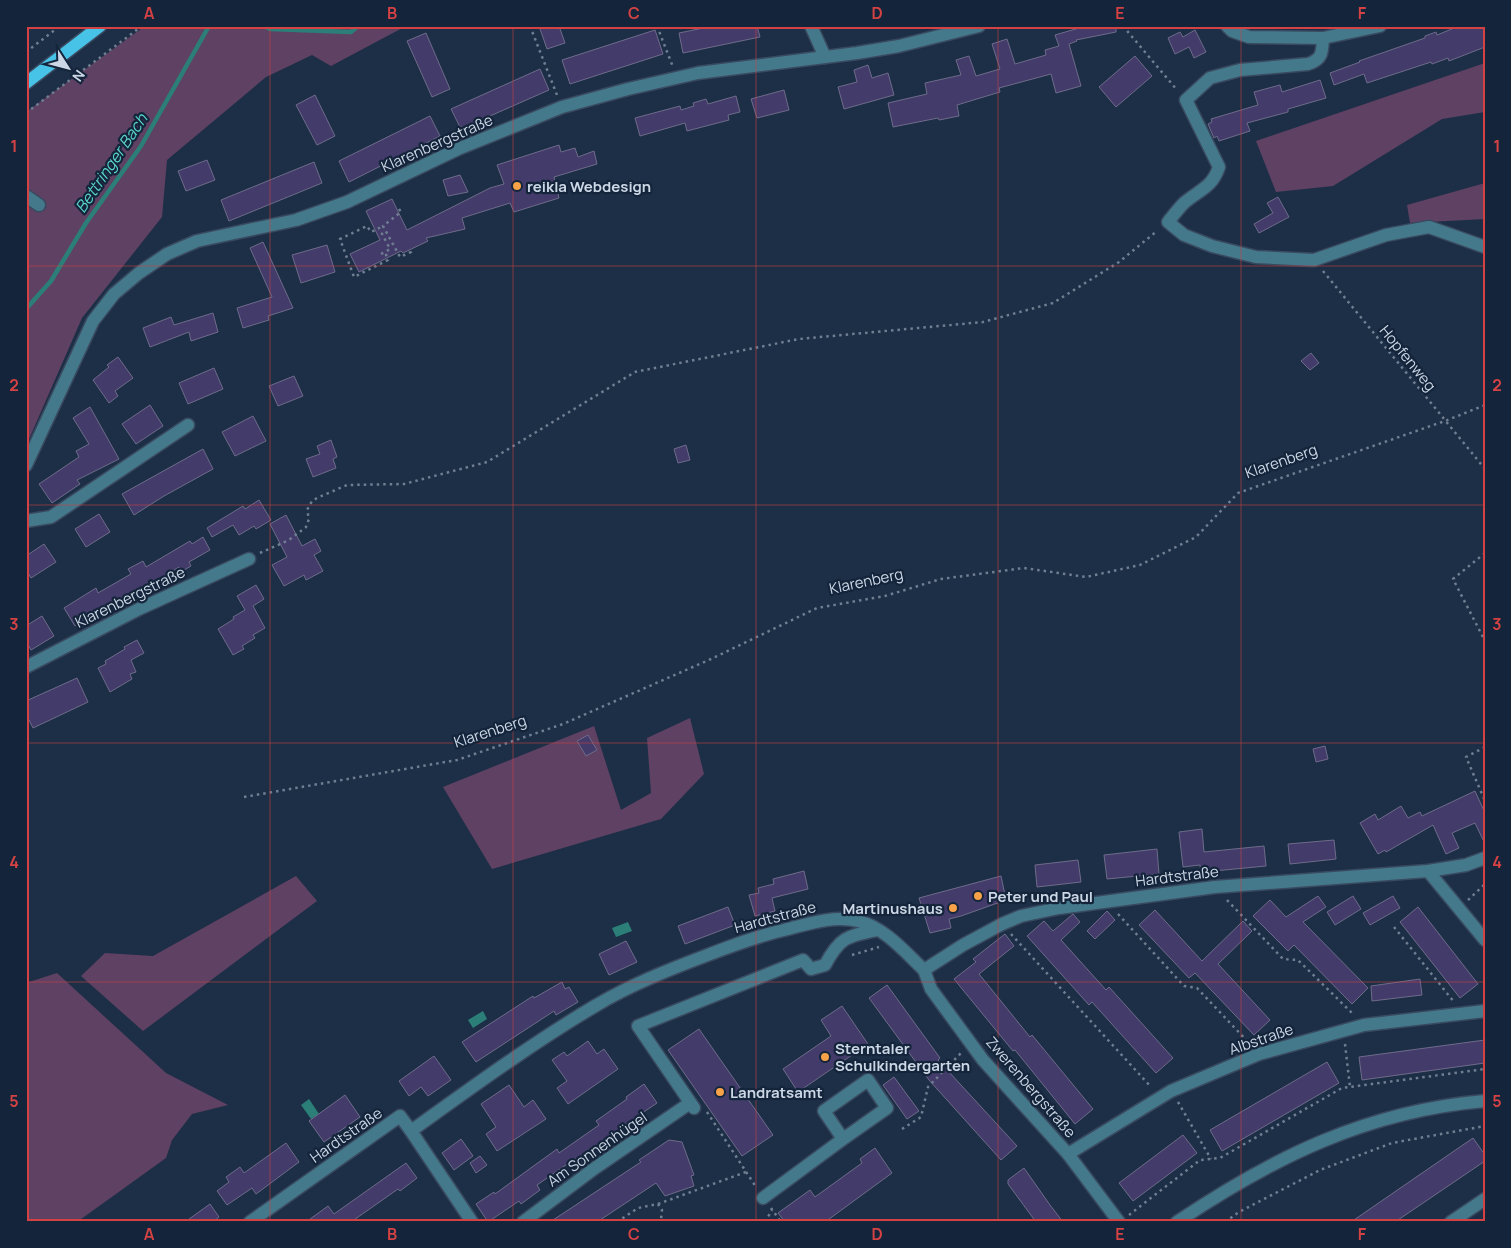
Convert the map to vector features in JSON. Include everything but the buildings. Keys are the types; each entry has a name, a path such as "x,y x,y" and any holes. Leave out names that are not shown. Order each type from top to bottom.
{"main road":[{"path":"26,83 100,26"}],"street":[{"path":"812,26 825,56"},
{"name":"Klarenbergstraße","path":"26,465 93,321 114,294 167,254 197,241 296,220 347,202 458,149 562,107 698,73 899,46 979,26"},
{"path":"1228,26 1232,31 1249,37 1324,38 1380,26"},
{"path":"1324,38 1322,53 1317,61 1308,64 1240,70 1210,78 1186,100 1219,167 1216,176 1208,186 1183,204 1168,222 1184,235 1212,246 1256,257 1314,260 1386,235 1429,227 1485,246"},
{"path":"26,196 39,205"},
{"path":"26,522 51,517 188,424"},
{"name":"Klarenbergstraße","path":"26,667 139,609 249,559"},
{"name":"Hardtstraße","path":"250,1222 400,1116 411,1131 514,1057 596,1005 663,972 759,936 822,920 860,922 895,942 924,970 963,945 1002,924 1021,916 1059,908 1214,887 1428,871 1466,865 1485,858"},
{"path":"1428,871 1485,940"},
{"path":"692,1106 638,1026 803,960 811,969 825,965 833,949 850,935 877,930"},
{"name":"Zwerenbergstraße","path":"924,970 931,989 983,1060 1068,1154 1123,1219"},
{"name":"Albstraße","path":"1068,1154 1171,1091 1259,1054 1364,1025 1463,1012 1485,1011"},
{"path":"764,1198 887,1108 868,1080 824,1111 843,1139"},
{"path":"1177,1222 1226,1190 1283,1158 1328,1138 1376,1122 1426,1110 1485,1102"},
{"name":"Am Sonnenhügel","path":"523,1222 595,1168 692,1106"},
{"path":"411,1131 472,1222"},
{"path":"1452,1222 1485,1199"}],"path":[{"path":"26,52 60,26"},
{"path":"26,112 142,26"},
{"path":"530,26 562,107"},
{"path":"657,26 677,78"},
{"path":"1123,26 1186,100"},
{"path":"399,209 401,212 383,226 400,257 411,252 410,250"},
{"path":"249,559 289,540 306,527 309,519 308,510 312,501 317,498 347,485 404,484 486,462 635,372 799,339 983,322 1052,303 1118,262 1168,222"},
{"path":"381,254 390,249 379,228 370,232 367,226 340,239 354,277 388,260 385,252"},
{"name":"Hopfenweg","path":"1314,260 1485,469"},
{"name":"Klarenberg","path":"244,797 458,760 563,724 711,659 817,608 886,596 941,579 1024,568 1086,577 1140,565 1196,537 1238,493 1445,421 1485,405"},
{"path":"1485,552 1453,579 1485,641"},
{"path":"1485,747 1466,757 1485,801"},
{"path":"1468,900 1485,884"},
{"path":"1214,887 1283,959 1298,960 1364,1025"},
{"path":"1107,902 1184,986 1196,988 1259,1054"},
{"path":"1002,924 1160,1097"},
{"path":"1394,927 1463,1012"},
{"path":"852,955 895,942"},
{"path":"1344,1031 1350,1087"},
{"path":"902,1129 921,1117 928,1086 971,1043"},
{"path":"1123,1219 1200,1160 1220,1158 1342,1088 1485,1069"},
{"path":"1171,1091 1211,1159"},
{"path":"692,1106 700,1103 781,1222"},
{"path":"1225,1222 1239,1212 1320,1170 1392,1143 1485,1126"},
{"path":"617,1222 638,1208 658,1204 746,1172"},
{"path":"657,1222 661,1219 662,1210 658,1204"},
{"path":"765,1222 772,1210"}],"shaded area":[{"path":"145,26 406,26 331,66 312,55 266,77 167,160 162,217 82,318 26,446 26,112"},
{"path":"1485,63 1485,112 1442,119 1333,186 1276,192 1256,141"},
{"path":"1485,183 1485,219 1410,223 1407,205"},
{"path":"690,718 704,774 661,819 492,869 443,787 594,726 621,810 651,793 647,738"},
{"path":"296,876 317,901 143,1031 81,976 105,953 153,956"},
{"path":"628,922 632,931 616,937 612,928"},
{"path":"57,973 166,1073 228,1105 192,1114 172,1140 166,1158 77,1222 26,1222 26,983"},
{"path":"483,1011 487,1019 473,1028 468,1020"},
{"path":"309,1099 319,1114 311,1119 301,1105"}],"waterway":[{"name":"Bettringer Bach","path":"26,309 51,281 86,223 141,146 209,26"},
{"name":"Bettringer Bach","path":"264,26 270,29 351,32 358,26"}],"place":[{"name":"reikla Webdesign","path":"517,186"},
{"name":"Peter und Paul","path":"978,896"},
{"name":"Martinushaus","path":"953,908"},
{"name":"Sterntaler Schulkindergarten","path":"825,1057"},
{"name":"Landratsamt","path":"720,1092"}]}
